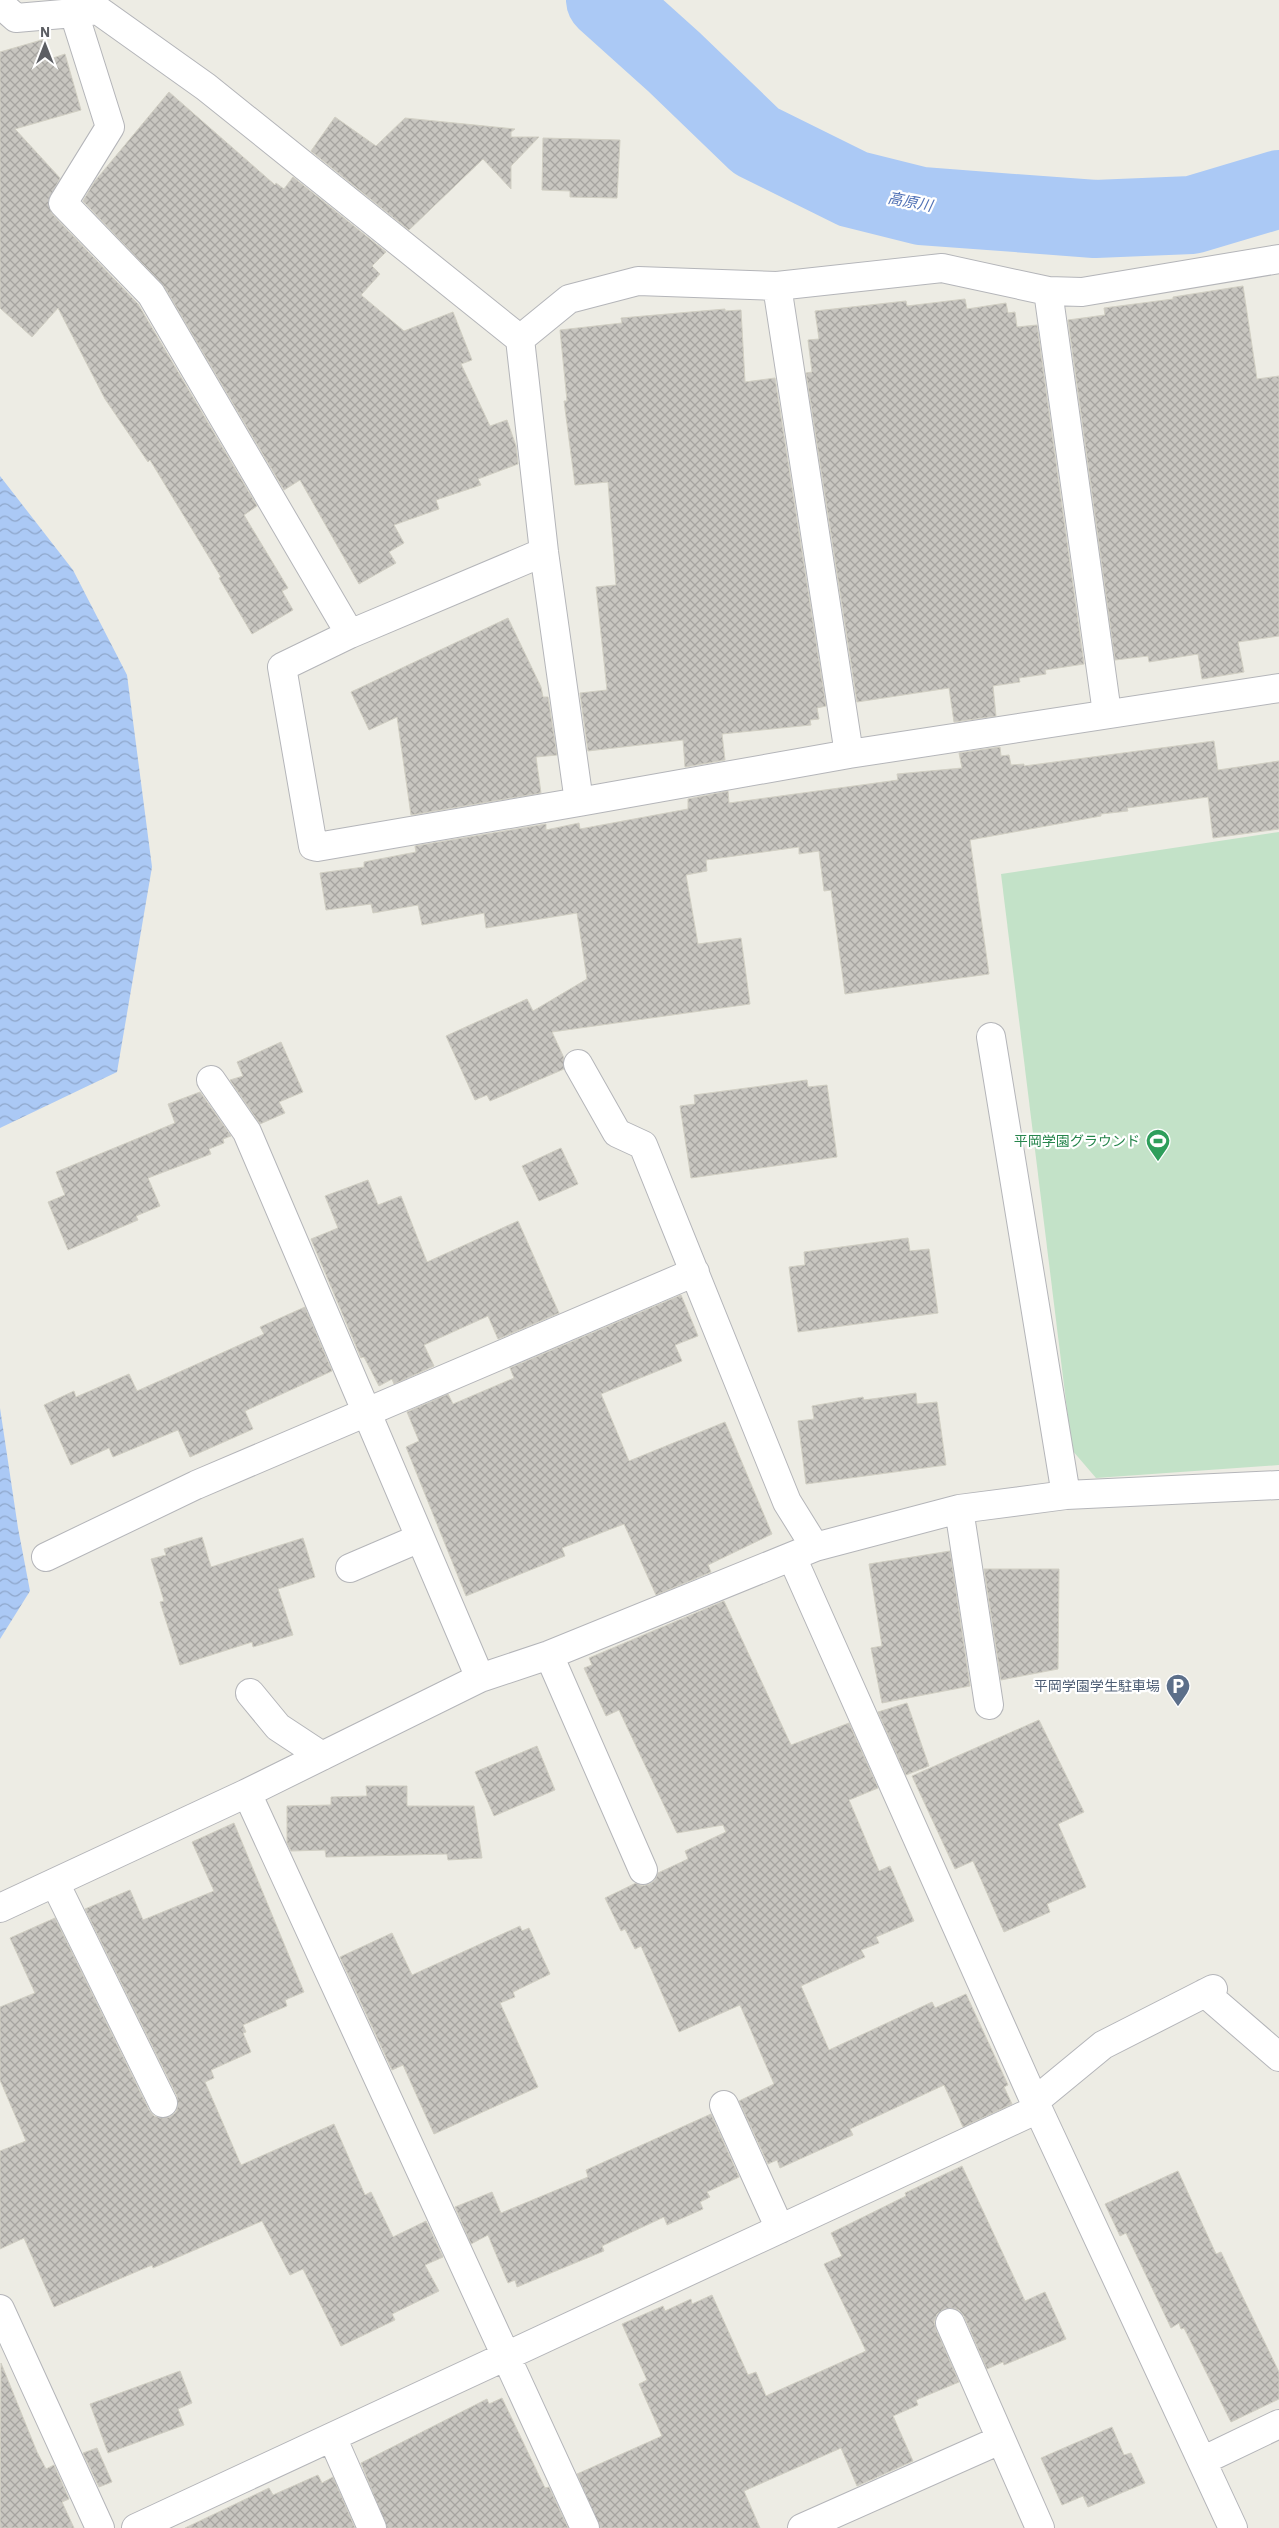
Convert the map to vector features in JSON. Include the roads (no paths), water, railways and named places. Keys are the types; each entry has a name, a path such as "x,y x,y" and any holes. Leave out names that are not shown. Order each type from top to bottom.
{"street":[{"path":"0,4 16,18 98,10 206,87 520,339 544,552 579,802"},
{"path":"74,13 110,127 63,203 151,294 350,634"},
{"path":"520,339 569,299 638,281 777,286 942,268 1048,291 1082,292 1279,259"},
{"path":"777,286 849,754"},
{"path":"1048,291 1107,713"},
{"path":"544,552 350,634 282,667 313,846 317,847 849,754 1279,688"},
{"path":"991,1037 1066,1495"},
{"path":"578,1064 617,1133 643,1145 787,1502 803,1552 1037,2105 1233,2528"},
{"path":"211,1080 247,1132 480,1678"},
{"path":"46,1557 196,1485 695,1272"},
{"path":"0,1908 247,1793 480,1678 549,1655 803,1552 959,1509 1066,1495 1279,1485"},
{"path":"959,1509 990,1705"},
{"path":"350,1568 420,1538"},
{"path":"549,1655 643,1870"},
{"path":"250,1693 278,1727 322,1756"},
{"path":"247,1793 584,2528"},
{"path":"55,1883 163,2103"},
{"path":"136,2528 780,2229 1037,2105 1103,2045 1209,1991 1279,2057"},
{"path":"724,2105 780,2229"},
{"path":"0,2308 100,2528"},
{"path":"950,2323 1040,2528"},
{"path":"1202,2461 1279,2424"},
{"path":"332,2437 372,2528"},
{"path":"802,2528 1000,2440"}],"water":[{"path":"0,476 73,570 127,675 152,867 117,1072 0,1128"},
{"path":"0,1408 18,1528 30,1591 0,1639"}],"waterway":[{"name":"高原川","path":"605,0 674,62 756,141 853,189 921,206 1095,219 1192,215 1279,189"}],"place":[{"name":"平岡学園グラウンド","path":"1158,1162"},
{"name":"平岡学園学生駐車場","path":"1178,1707"}]}
